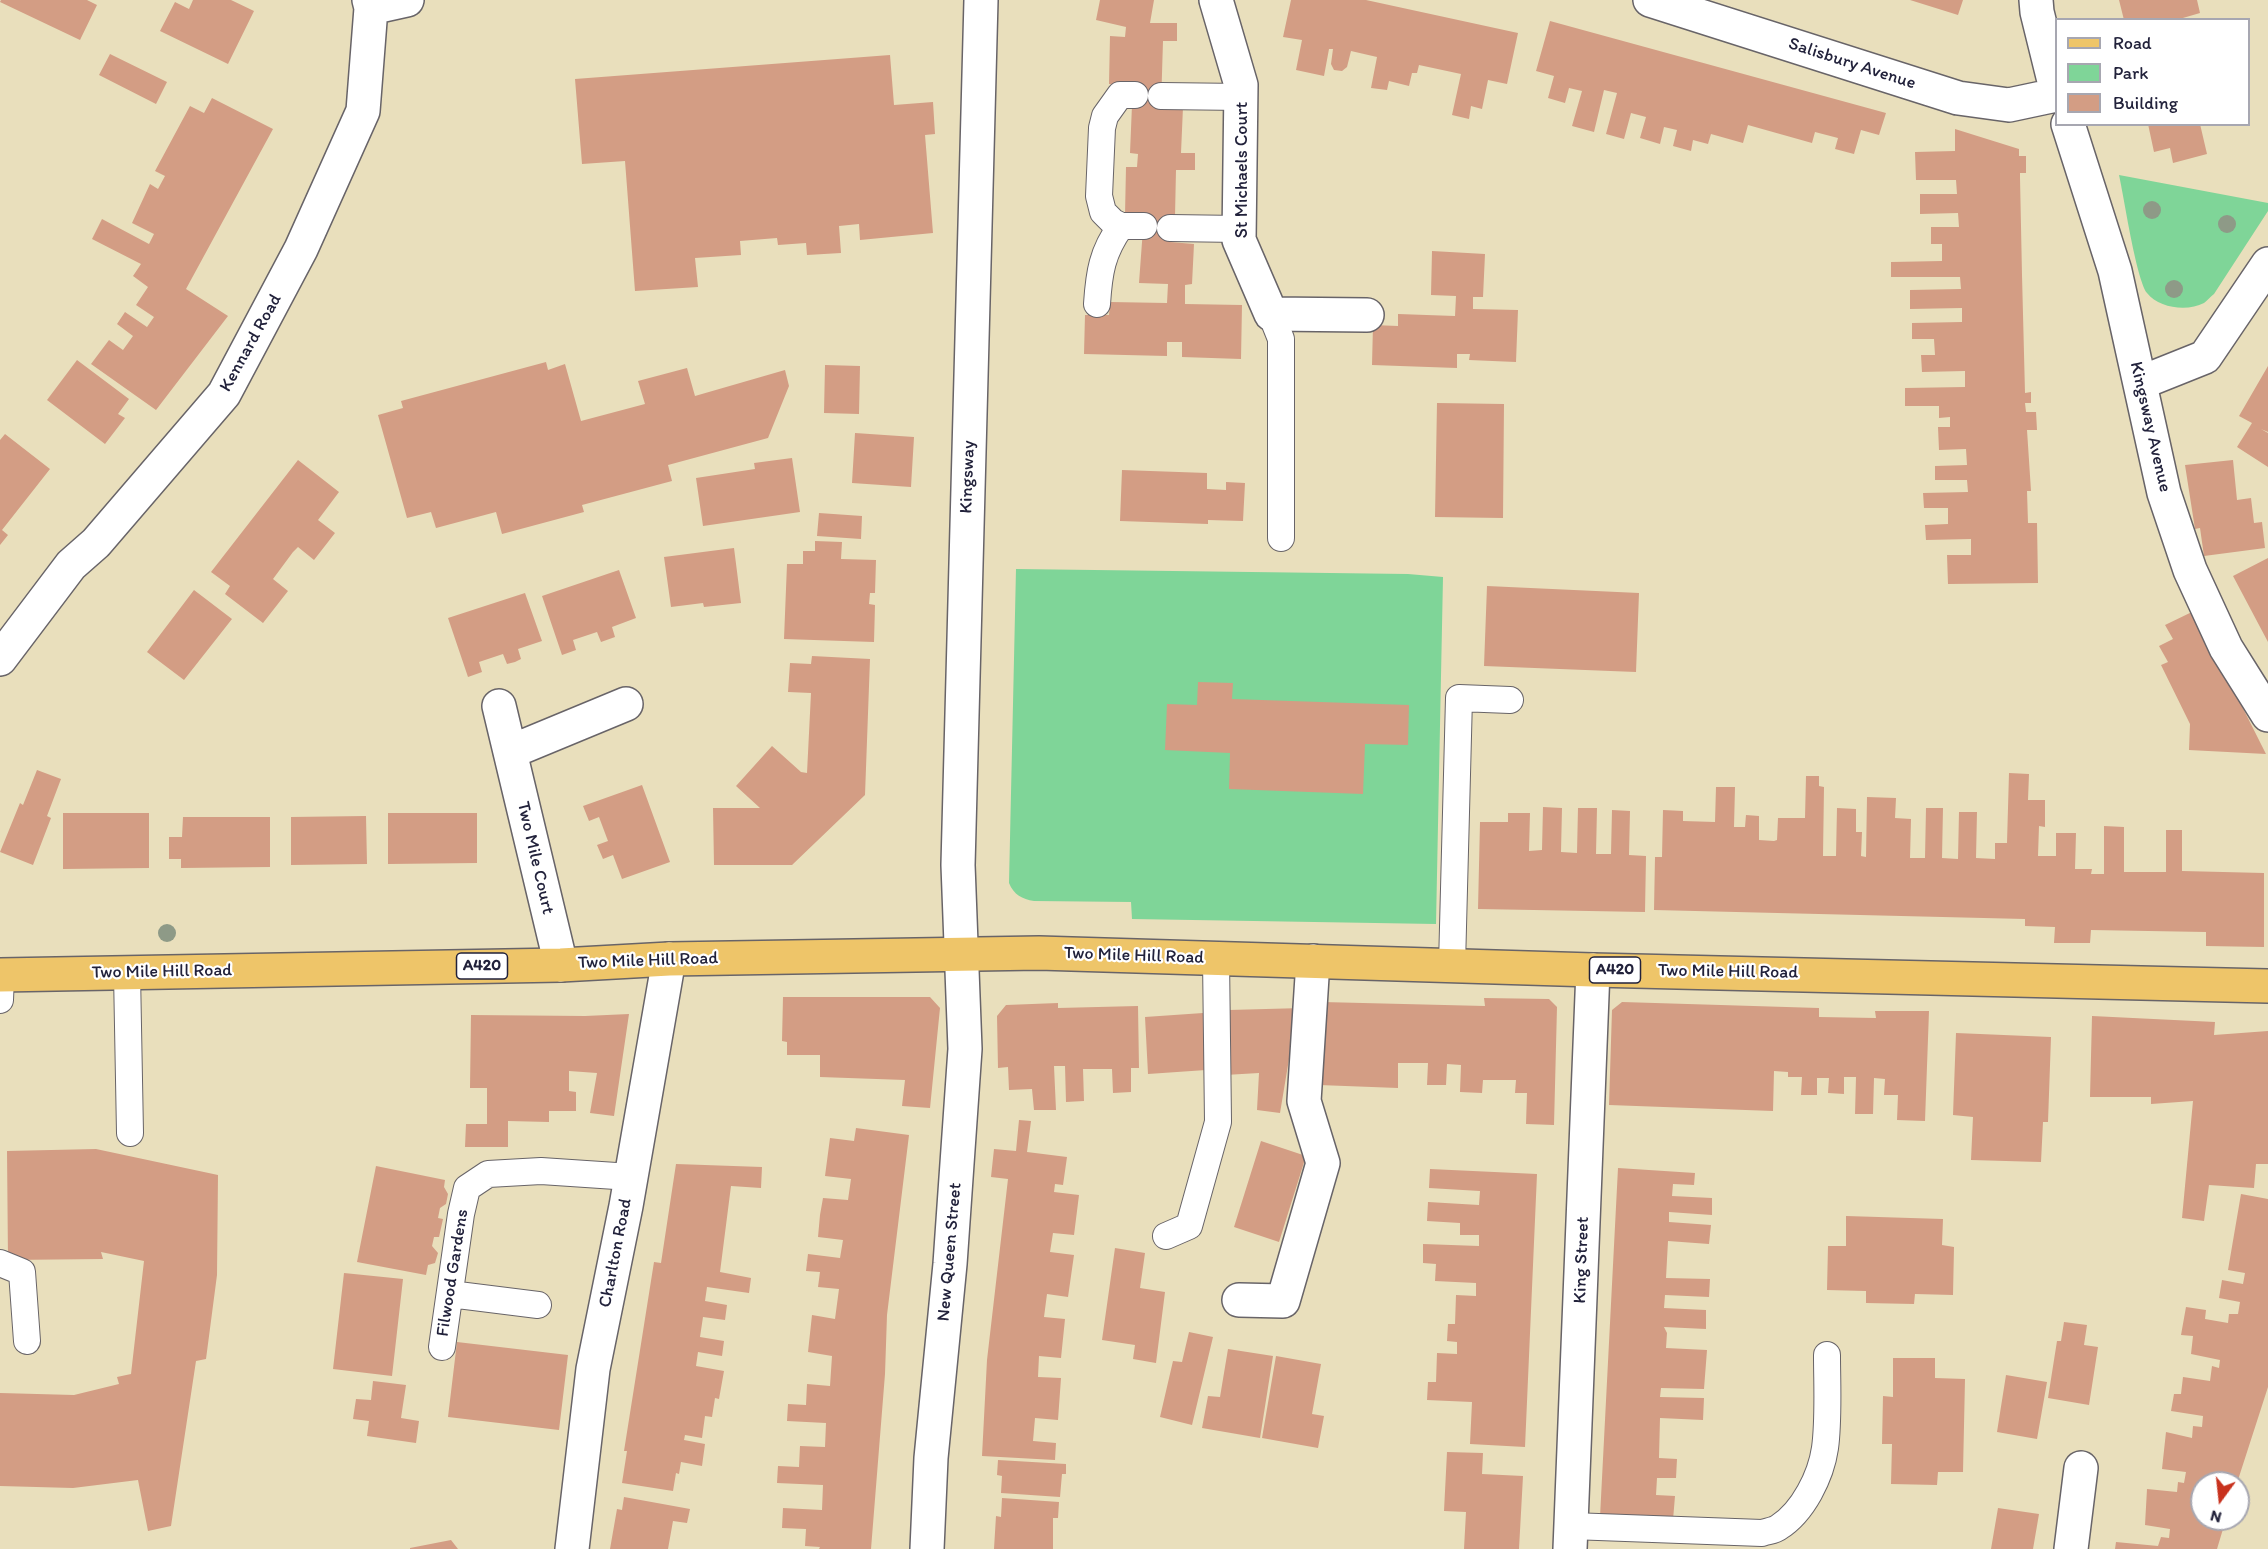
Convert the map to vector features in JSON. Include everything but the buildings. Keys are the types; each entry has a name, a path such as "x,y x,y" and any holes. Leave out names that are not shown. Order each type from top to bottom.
{"main road":[{"name":"Two Mile Hill Road","path":"0,983 127,973 561,964 669,959 1039,953 1593,970 2268,986"}],"street":[{"path":"370,4 407,0"},
{"name":"Kingsway","path":"963,954 958,865 981,0"},
{"name":"St Michaels Court","path":"1216,0 1241,85 1239,240 1271,314"},
{"name":"Salisbury Avenue","path":"1650,0 1958,98 2009,105 2055,94"},
{"path":"2036,0 2055,85"},
{"name":"Kennard Road","path":"0,659 72,564 96,543 224,394 302,249 363,111 370,4"},
{"name":"Kingsway Avenue","path":"2069,126 2115,271 2164,493 2190,570 2226,648 2268,716"},
{"path":"2140,384 2205,357 2266,272"},
{"path":"1271,314 1367,315"},
{"path":"510,752 626,704"},
{"name":"Two Mile Court","path":"499,706 561,964"},
{"name":"New Queen Street","path":"927,1549 931,1458 950,1264 965,1049 963,954"},
{"name":"Charlton Road","path":"572,1549 593,1369 631,1177 669,959"},
{"path":"1239,1300 1283,1301 1323,1163 1304,1101 1313,961"},
{"name":"King Street","path":"1571,1538 1593,970"},
{"path":"2071,1549 2081,1468"}],"lane":[{"path":"1097,304 1102,261 1112,238 1133,226 1113,222 1103,212 1099,196 1102,128 1105,116 1120,95 1135,95"},
{"path":"1161,96 1242,97"},
{"path":"1170,228 1239,229"},
{"path":"1271,314 1281,339 1281,538"},
{"path":"1452,965 1459,698 1510,699"},
{"path":"1166,1236 1189,1226 1218,1122 1216,958"},
{"path":"127,973 130,1133"},
{"name":"Filwood Gardens","path":"442,1347 461,1214 467,1188 488,1174 541,1171 631,1177"},
{"path":"0,1263 22,1272 27,1341"},
{"path":"450,1294 538,1305"},
{"path":"1571,1538 1762,1533 1777,1529 1799,1508 1822,1462 1825,1447 1827,1355"}],"green space":[{"path":"2119,175 2268,203 2268,211 2214,294 2204,303 2190,307 2174,307 2159,302 2147,293 2135,255"},
{"path":"1016,569 1408,574 1443,577 1436,924 1132,919 1131,902 1034,901 1022,898 1016,893 1009,883"}]}
